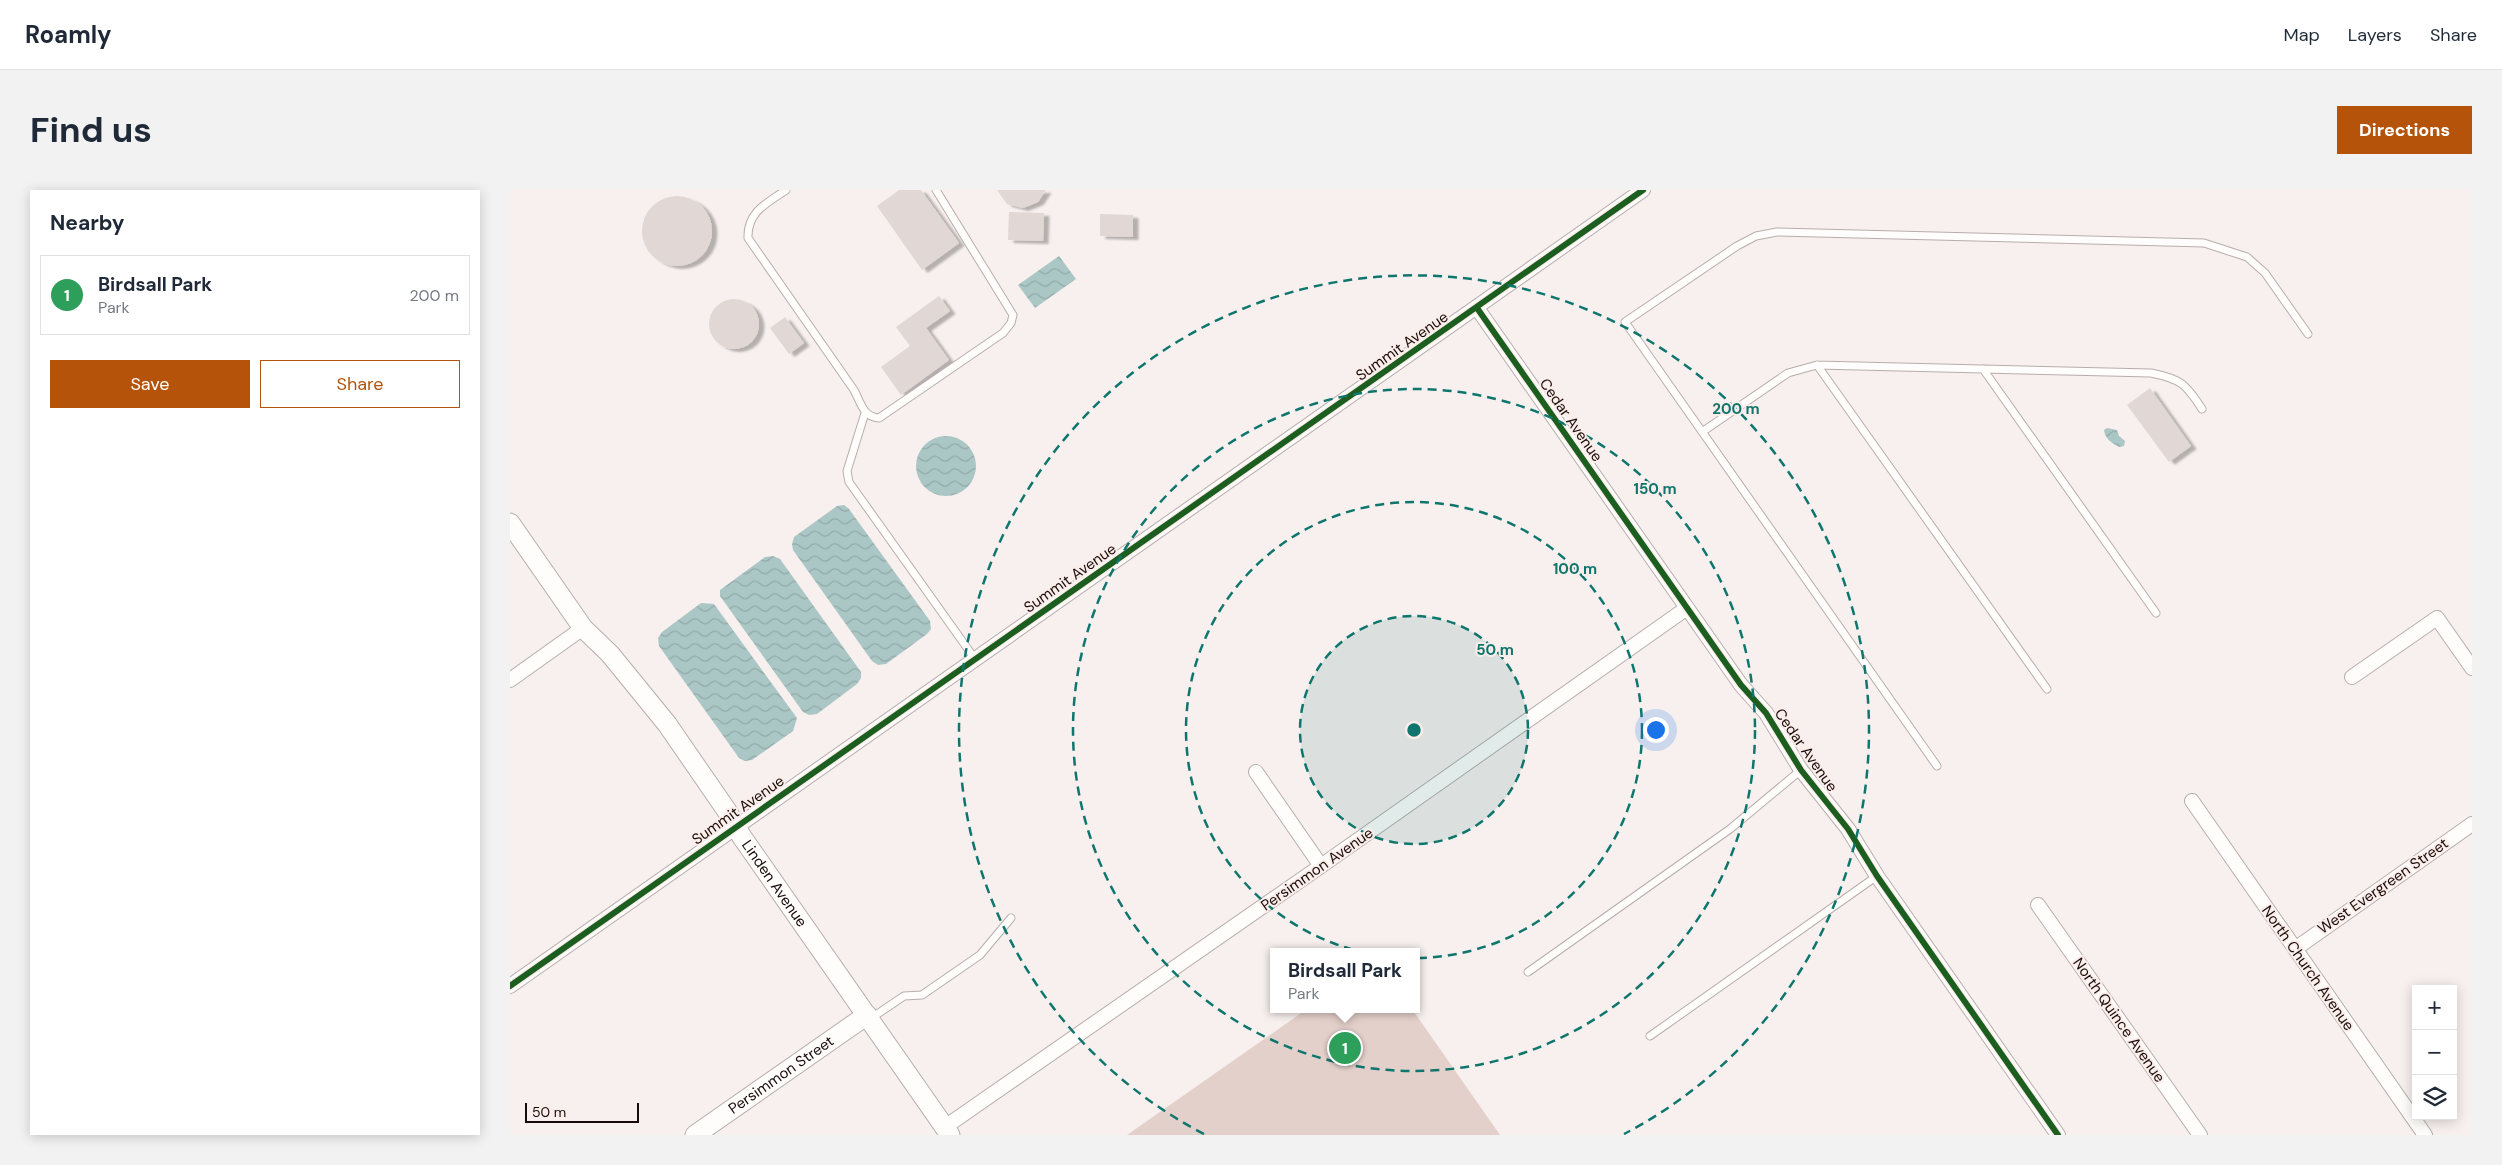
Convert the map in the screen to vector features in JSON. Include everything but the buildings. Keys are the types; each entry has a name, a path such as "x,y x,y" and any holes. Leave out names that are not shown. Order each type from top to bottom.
{"street":[{"name":"Summit Avenue","path":"510,986 1643,190"},
{"name":"Cedar Avenue","path":"1477,308 1741,685 1766,713 1801,770 1848,829 1877,876 2058,1135"},
{"name":"Linden Avenue","path":"510,523 583,628 610,654 667,724 948,1131"},
{"name":"Persimmon Avenue","path":"948,1131 1687,608"},
{"path":"2352,677 2438,618 2472,668"},
{"path":"510,680 583,628"},
{"path":"1256,772 1321,866"},
{"name":"North Church Avenue","path":"2192,801 2426,1135"},
{"name":"West Evergreen Street","path":"2295,949 2472,824"},
{"name":"North Quince Avenue","path":"2038,905 2200,1135"},
{"name":"Persimmon Street","path":"695,1135 868,1017"}],"lane":[{"path":"786,190 752,215 748,227 748,238 854,390 865,413 871,418 888,415 1004,333 1011,323 1013,314 936,190"},
{"path":"1937,766 1625,322 1737,246 1756,236 1777,232 2204,243 2247,257 2265,273 2308,334"},
{"path":"1702,432 1788,373 1817,365 2159,374 2174,377 2187,386 2202,409"},
{"path":"1817,365 2047,689"},
{"path":"1983,369 2156,613"},
{"path":"865,413 847,471 849,482 975,659"},
{"path":"1528,972 1730,829 1801,770"},
{"path":"1650,1036 1877,876"},
{"path":"868,1017 904,996 922,995 980,955 1011,918"}],"shaded area":[{"path":"1301,1013 1415,1013 1500,1135 1127,1135"}],"water":[{"path":"1059,256 1076,279 1035,308 1018,285"},
{"path":"2107,428 2117,430 2119,436 2125,441 2124,446 2119,447 2109,440 2104,430"},
{"path":"946,436 963,441 971,449 976,466 971,483 963,491 946,496 929,491 921,483 916,466 921,449 929,441"},
{"path":"844,505 849,509 930,621 931,629 927,634 886,664 878,665 872,661 793,550 794,537 837,506"},
{"path":"773,556 780,559 861,672 861,678 857,684 817,714 809,715 803,712 720,596 720,590 765,557"},
{"path":"701,603 714,604 797,718 793,731 752,760 745,761 739,758 659,646 658,638 662,632"}],"cycle path":[{"path":"510,986 1643,190"},
{"path":"1477,308 1741,685 1766,713 1801,770 1848,829 1877,876 2058,1135"}],"place":[{"name":"Birdsall Park","path":"1345,1048"}]}
